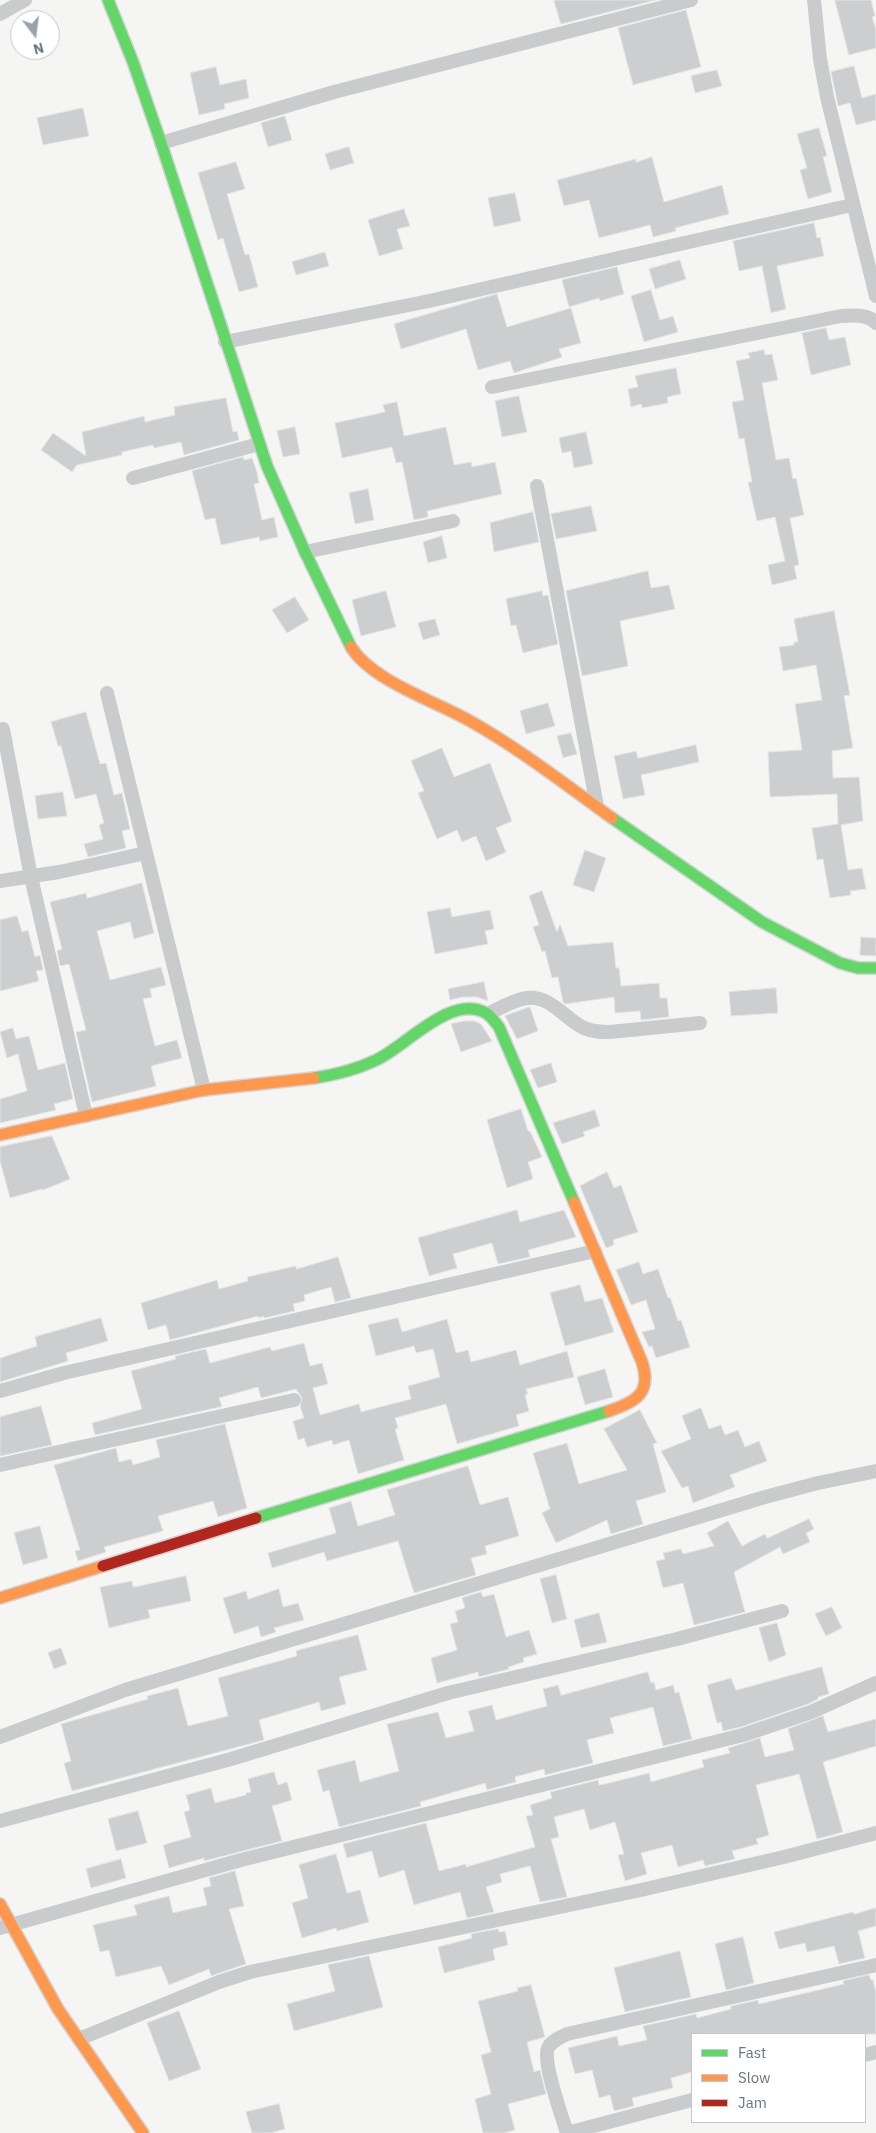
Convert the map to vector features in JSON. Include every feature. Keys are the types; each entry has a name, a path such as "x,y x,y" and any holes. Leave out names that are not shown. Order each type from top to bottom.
{"street":[{"path":"0,14 25,0"},
{"path":"161,143 334,92 688,0"},
{"path":"814,0 820,59 827,97 852,205 876,296"},
{"path":"105,2 133,62 259,444 305,552 352,648 364,664 384,677 470,721 512,746 698,879 762,922 840,963 858,968 876,968"},
{"path":"225,342 429,301 852,205"},
{"path":"492,386 841,316 859,315 876,323"},
{"path":"132,478 259,444"},
{"path":"537,486 596,806"},
{"path":"305,552 453,521"},
{"path":"107,693 204,1090"},
{"path":"3,729 31,877 86,1116"},
{"path":"0,881 84,868 146,853"},
{"path":"488,1014 520,999 537,998 547,1002 582,1027 596,1032 700,1023"},
{"path":"0,1135 204,1090 316,1078 349,1070 375,1061 445,1014 478,1009 488,1014 498,1027 645,1372 645,1390 624,1406 0,1598"},
{"path":"0,1391 64,1373 595,1251"},
{"path":"0,1465 294,1400"},
{"path":"0,1737 125,1690 765,1497 818,1483 876,1471"},
{"path":"0,1821 232,1759 448,1693 677,1639 782,1611"},
{"path":"6,1926 241,1860 743,1735 810,1712 876,1683"},
{"path":"79,2039 219,1982 268,1967 641,1890 784,1857 876,1833"},
{"path":"0,1904 6,1926 58,2009 143,2133"},
{"path":"691,2100 567,2133 547,2063 549,2046 555,2040 567,2034 876,1965"}],"building":[{"path":"554,0 656,0 561,24"},
{"path":"835,0 871,0 875,16 872,17 876,29 876,48 849,55"},
{"path":"686,10 701,67 633,85 618,28"},
{"path":"854,66 862,98 876,94 876,120 856,125 850,103 838,106 831,72"},
{"path":"216,67 220,85 246,79 249,98 224,104 225,109 199,115 190,73"},
{"path":"717,70 722,86 695,93 691,76"},
{"path":"83,108 89,136 43,145 37,118"},
{"path":"285,116 292,140 268,147 261,123"},
{"path":"819,128 827,156 823,157 832,192 808,199 800,170 807,168 797,134"},
{"path":"349,147 354,163 330,170 325,154"},
{"path":"652,157 664,202 722,185 729,214 675,228 676,231 653,237 650,225 599,238 589,200 564,206 557,180 636,159 636,162"},
{"path":"236,162 245,189 227,194 245,255 249,254 258,287 239,292 223,238 218,240 198,173"},
{"path":"515,193 521,221 494,227 488,198"},
{"path":"404,209 410,226 397,229 403,249 379,256 368,220"},
{"path":"814,223 817,238 820,237 824,256 777,266 786,309 771,313 762,266 739,271 733,241"},
{"path":"325,252 329,266 296,275 292,262"},
{"path":"680,260 686,279 655,289 649,269"},
{"path":"617,267 624,294 600,301 599,298 569,307 562,280"},
{"path":"651,290 660,320 673,316 678,332 644,342 631,296"},
{"path":"497,294 507,327 571,308 581,343 559,349 562,357 514,373 510,361 478,370 466,329 401,349 394,324"},
{"path":"826,328 829,340 845,337 851,365 811,375 802,333"},
{"path":"764,350 765,355 772,354 778,380 762,383 776,460 789,458 793,479 796,478 804,515 790,518 799,565 794,566 797,579 772,585 768,565 785,561 775,517 757,521 748,482 752,482 744,438 739,439 732,402 744,400 736,361 750,358 748,353"},
{"path":"676,368 681,394 667,397 668,403 642,408 641,404 631,407 628,389 638,387 635,376"},
{"path":"519,396 527,432 502,437 495,401"},
{"path":"226,398 233,432 237,431 239,440 184,455 181,442 154,448 153,445 122,452 122,455 77,465 72,472 41,450 53,433 86,456 82,432 144,416 145,422 175,415 174,407"},
{"path":"397,402 404,436 446,427 454,465 471,462 472,467 495,462 502,494 427,511 428,517 414,520 402,462 396,463 392,447 342,458 335,423 385,412 383,405"},
{"path":"295,427 300,454 283,457 277,431"},
{"path":"586,432 593,464 574,468 571,451 562,453 559,438"},
{"path":"243,457 244,460 252,458 257,472 259,483 254,484 262,520 274,517 278,537 260,541 259,537 221,545 215,518 205,520 192,471"},
{"path":"368,489 374,520 355,524 349,493"},
{"path":"591,506 597,531 556,539 551,514"},
{"path":"533,512 539,542 494,552 490,523"},
{"path":"442,536 447,558 428,563 423,542"},
{"path":"648,571 651,588 669,585 675,609 620,621 628,666 582,676 566,591"},
{"path":"386,591 396,627 361,636 352,600"},
{"path":"542,591 543,596 548,595 558,644 523,653 516,625 511,626 506,599"},
{"path":"295,597 309,620 287,633 272,610"},
{"path":"834,611 850,695 844,696 853,748 832,751 833,778 859,777 863,821 841,825 848,870 862,868 866,889 850,891 851,895 830,898 823,859 817,860 812,828 838,824 837,794 770,797 768,752 802,750 795,704 822,700 816,665 783,671 779,647 794,645 794,642 798,642 794,619"},
{"path":"435,619 440,635 423,640 418,623"},
{"path":"548,703 555,726 526,734 520,711"},
{"path":"86,712 100,764 106,763 114,795 122,793 130,829 122,831 126,848 88,857 84,844 103,839 99,825 104,823 96,794 75,799 61,746 58,746 51,722"},
{"path":"571,733 577,754 563,758 557,736"},
{"path":"696,745 699,762 641,775 645,795 623,799 614,756 636,751 638,758"},
{"path":"442,748 454,777 490,763 512,821 496,828 506,852 486,861 476,836 462,842 457,830 437,839 418,793 424,791 411,761"},
{"path":"63,792 67,816 38,819 35,796"},
{"path":"585,850 606,858 594,892 573,885"},
{"path":"142,883 154,933 134,939 130,922 97,931 110,980 161,967 166,985 150,989 152,997 143,999 155,1046 177,1040 182,1058 151,1066 156,1086 92,1102 76,1032 86,1030 69,964 60,966 57,951 62,949 50,902 86,893 87,898"},
{"path":"542,891 557,932 560,924 568,946 613,942 616,968 619,968 621,986 659,983 660,998 667,998 669,1017 641,1020 640,1011 615,1013 614,997 565,1004 558,977 552,978 545,951 542,952 533,927 539,925 529,896"},
{"path":"450,908 452,917 490,910 494,929 485,931 488,944 435,954 427,912"},
{"path":"17,916 22,932 28,930 35,957 40,955 43,970 36,971 39,981 0,991 0,920"},
{"path":"861,937 876,938 876,956 860,955"},
{"path":"484,982 488,1001 477,997 462,997 450,1000 448,989"},
{"path":"776,988 778,1013 731,1016 729,992"},
{"path":"530,1007 538,1031 517,1039 505,1016"},
{"path":"474,1021 481,1024 492,1041 461,1052 451,1024"},
{"path":"13,1028 16,1039 29,1036 38,1070 65,1063 73,1099 54,1104 56,1110 0,1123 0,1099 27,1091 18,1054 7,1058 0,1032"},
{"path":"551,1063 557,1082 538,1088 530,1070"},
{"path":"521,1109 528,1131 530,1131 542,1157 528,1162 533,1179 507,1188 487,1120"},
{"path":"595,1110 600,1126 583,1132 585,1136 562,1144 553,1123"},
{"path":"52,1136 70,1179 43,1190 10,1198 0,1161 0,1147"},
{"path":"607,1172 614,1188 621,1185 638,1232 613,1240 614,1245 606,1248 580,1186"},
{"path":"517,1210 520,1222 564,1210 576,1237 528,1250 530,1257 498,1264 492,1243 453,1254 457,1268 429,1276 418,1238"},
{"path":"338,1257 351,1298 335,1302 331,1287 304,1295 305,1301 293,1304 295,1311 264,1318 264,1316 258,1318 258,1316 170,1340 166,1325 148,1330 141,1303 217,1280 219,1289 248,1281 247,1277 296,1266 296,1269"},
{"path":"639,1262 643,1274 658,1269 678,1321 681,1320 690,1347 656,1358 652,1346 649,1347 642,1332 655,1329 646,1300 631,1305 616,1270"},
{"path":"580,1285 585,1302 602,1298 614,1332 565,1346 550,1293"},
{"path":"101,1318 108,1341 66,1353 68,1361 0,1382 0,1358 37,1346 35,1337"},
{"path":"398,1318 402,1332 447,1319 456,1353 468,1350 471,1362 516,1350 520,1365 567,1351 574,1377 526,1389 528,1394 525,1395 529,1411 516,1415 519,1426 457,1444 446,1404 395,1418 398,1428 395,1429 404,1460 358,1474 349,1440 333,1445 332,1440 307,1447 304,1438 298,1440 293,1421 304,1418 300,1406 302,1398 296,1389 261,1398 258,1387 219,1398 222,1406 220,1407 95,1435 92,1423 142,1409 131,1371 176,1359 175,1356 206,1349 210,1363 270,1347 272,1351 304,1343 310,1366 322,1363 328,1384 313,1388 320,1415 359,1404 361,1412 411,1399 408,1386 440,1377 433,1349 416,1353 414,1346 376,1356 368,1325"},
{"path":"605,1369 613,1397 585,1405 577,1377"},
{"path":"41,1406 52,1445 0,1456 0,1417"},
{"path":"701,1408 709,1429 721,1425 725,1435 738,1430 745,1447 759,1441 767,1461 730,1475 735,1487 693,1503 688,1486 682,1488 661,1451 691,1439 682,1416"},
{"path":"640,1410 657,1443 653,1444 666,1492 636,1501 643,1524 611,1534 607,1520 556,1543 542,1513 550,1509 533,1453 567,1443 579,1484 627,1470 604,1429"},
{"path":"225,1424 247,1508 218,1517 213,1501 158,1516 163,1531 104,1547 106,1552 78,1561 75,1551 80,1550 54,1465 116,1448 119,1462 131,1459 133,1465 160,1457 156,1440"},
{"path":"468,1466 480,1505 508,1497 519,1536 485,1546 487,1554 471,1558 476,1575 414,1593 398,1541 327,1561 324,1552 272,1568 268,1553 336,1533 329,1508 351,1501 358,1526 395,1515 387,1490"},
{"path":"809,1519 814,1529 806,1533 810,1542 783,1554 780,1547 734,1572 745,1612 694,1625 683,1583 663,1588 656,1561 665,1559 663,1553 681,1549 683,1554 714,1546 707,1533 728,1521 742,1546 765,1534 767,1538"},
{"path":"40,1526 48,1558 23,1565 14,1533"},
{"path":"556,1575 567,1619 552,1623 540,1579"},
{"path":"186,1576 191,1601 148,1610 150,1618 109,1628 100,1587 132,1581 133,1587"},
{"path":"279,1589 283,1607 298,1603 304,1620 274,1628 276,1632 261,1637 258,1626 234,1634 223,1598 246,1591 248,1599"},
{"path":"481,1592 483,1597 494,1594 506,1637 529,1630 537,1654 523,1658 524,1662 508,1667 509,1669 479,1677 478,1672 437,1683 431,1658 457,1650 450,1624 458,1622 455,1611 465,1608 462,1598"},
{"path":"832,1607 842,1628 826,1636 815,1614"},
{"path":"599,1613 607,1642 581,1648 574,1620"},
{"path":"777,1623 786,1655 769,1662 759,1628"},
{"path":"358,1635 367,1670 339,1677 346,1704 321,1711 319,1702 259,1720 264,1740 72,1791 64,1763 71,1761 61,1724 148,1699 147,1696 178,1688 188,1726 228,1716 218,1678 297,1656 296,1651"},
{"path":"61,1648 67,1664 54,1669 48,1653"},
{"path":"822,1667 829,1694 818,1697 818,1699 808,1704 741,1727 723,1731 721,1722 717,1723 707,1685 731,1678 736,1690"},
{"path":"648,1672 651,1683 654,1682 656,1690 673,1685 675,1693 679,1692 692,1739 663,1746 653,1707 610,1718 614,1733 587,1740 593,1763 545,1775 544,1769 515,1777 516,1782 487,1790 485,1783 420,1802 421,1806 339,1827 329,1790 323,1792 317,1770 355,1760 360,1782 399,1771 387,1724 438,1712 446,1738 474,1731 468,1711 492,1705 496,1720 547,1706 543,1689 558,1685 561,1695"},
{"path":"823,1716 828,1732 876,1719 876,1746 823,1762 843,1832 817,1839 799,1774 756,1785 769,1835 756,1839 758,1844 732,1851 735,1859 705,1866 703,1860 678,1867 672,1845 641,1853 647,1874 625,1881 618,1855 624,1854 615,1822 590,1830 584,1809 554,1817 559,1837 551,1839 567,1897 540,1902 530,1866 500,1874 502,1882 486,1887 494,1912 467,1918 460,1892 414,1905 404,1870 379,1878 372,1851 347,1858 343,1844 426,1823 439,1871 466,1864 466,1867 535,1847 526,1816 533,1815 530,1805 552,1798 550,1792 598,1780 599,1785 649,1773 651,1782 704,1767 702,1760 730,1753 728,1748 760,1738 765,1757 794,1750 788,1729"},
{"path":"274,1772 278,1785 287,1782 292,1800 272,1806 282,1841 204,1861 204,1858 169,1868 163,1845 191,1837 184,1812 190,1810 186,1795 211,1788 215,1803 246,1795 246,1793 251,1792 248,1779"},
{"path":"138,1811 147,1843 116,1851 108,1819"},
{"path":"336,1854 347,1893 360,1890 369,1922 337,1931 336,1928 302,1938 292,1903 308,1898 299,1865"},
{"path":"121,1859 126,1878 91,1888 86,1869"},
{"path":"235,1871 244,1906 229,1909 246,1964 211,1976 209,1969 169,1985 161,1966 116,1977 109,1950 100,1952 93,1925 137,1915 134,1905 169,1896 173,1913 207,1905 203,1888 211,1886 209,1878"},
{"path":"876,1908 876,1926 858,1931 865,1958 839,1964 834,1946 807,1952 805,1943 779,1949 774,1932"},
{"path":"498,1929 499,1932 505,1931 508,1945 493,1949 495,1960 444,1973 438,1947 472,1938 471,1934"},
{"path":"743,1937 754,1983 726,1990 715,1944"},
{"path":"680,1951 691,1997 625,2012 614,1968"},
{"path":"369,1956 383,2007 294,2031 287,2004 335,1991 328,1965"},
{"path":"869,1975 871,1980 873,1980 876,1992 876,2034 691,2033 691,2072 671,2078 673,2088 632,2098 634,2106 614,2111 610,2095 599,2098 592,2070 575,2074 568,2048 617,2036 619,2046 647,2040 643,2026 696,2014 697,2018 731,2009 731,2006 758,2000 759,2004 844,1984 843,1981"},
{"path":"531,1985 545,2037 527,2042 534,2072 540,2070 546,2094 508,2104 515,2130 504,2133 483,2133 475,2099 491,2094 481,2055 491,2052 478,2001 518,1991 517,1988"},
{"path":"179,2011 201,2069 169,2081 147,2023"},
{"path":"279,2104 285,2129 271,2133 252,2133 246,2112"}],"traffic: fast":[{"path":"108,0 133,62 161,143 267,466 305,552 351,647"},
{"path":"612,818 762,922 840,963 858,968 876,968"},
{"path":"314,1078 344,1072 374,1061 428,1025 458,1010 472,1009 486,1013 499,1027 574,1202"},
{"path":"256,1518 609,1411"}],"traffic: slow":[{"path":"351,647 361,659 389,680 456,713 507,743 612,818"},
{"path":"0,1135 204,1090 314,1078"},
{"path":"574,1202 645,1373 643,1389 639,1395 627,1404 609,1411"},
{"path":"0,1598 103,1566"},
{"path":"0,1904 58,2009 143,2133"}],"traffic: jam":[{"path":"103,1566 256,1518"}]}
